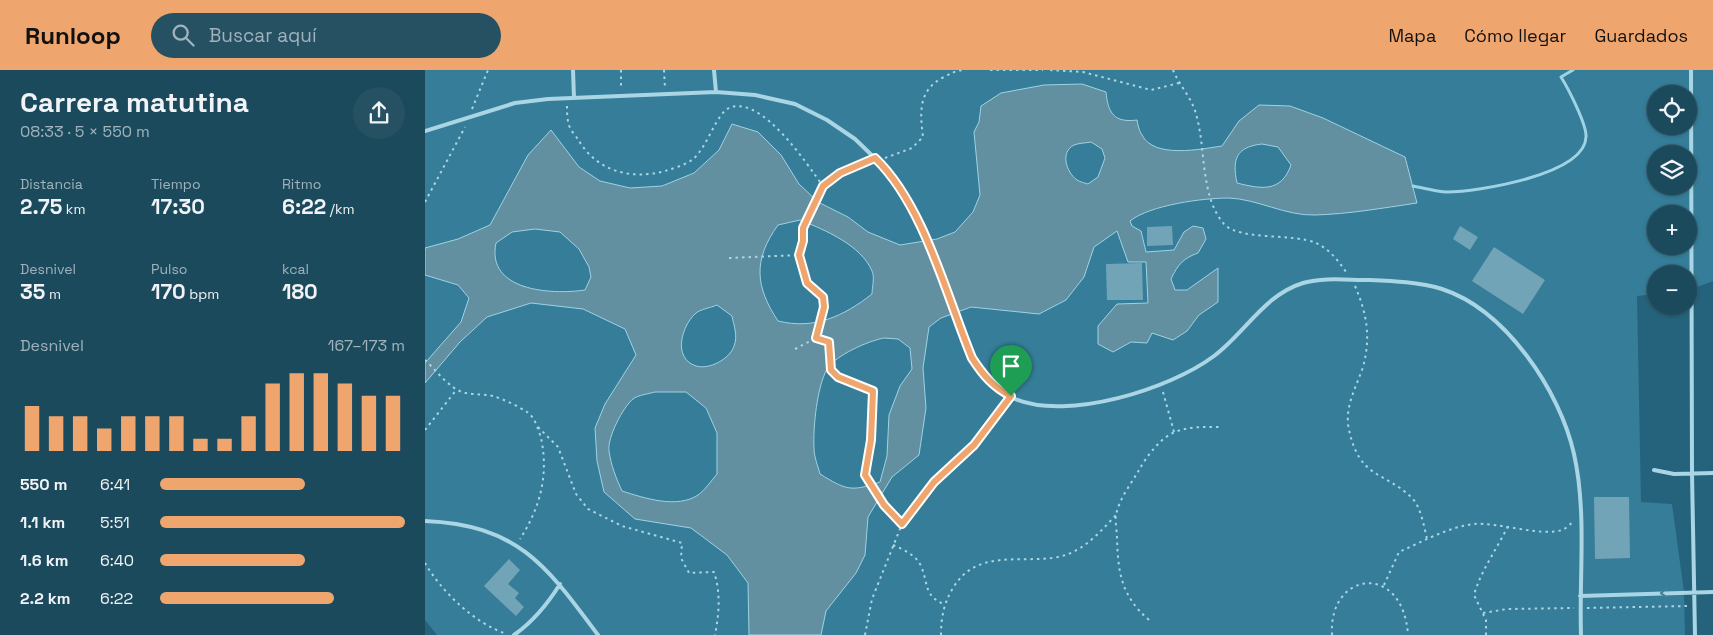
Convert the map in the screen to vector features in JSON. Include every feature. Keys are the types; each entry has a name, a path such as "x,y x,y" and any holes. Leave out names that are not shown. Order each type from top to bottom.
{"lane":[{"path":"573,70 574,98"},
{"path":"714,70 716,92"},
{"path":"1691,70 1692,474 1695,635"},
{"path":"425,131 515,103 566,98 716,92 755,95 795,104 841,129 875,158 903,191 917,218 972,358 985,378 999,390 1036,404 1060,405 1099,402 1138,393 1180,378 1217,354 1267,304 1284,292 1302,284 1317,281 1352,280 1407,282 1441,289 1461,297 1483,311 1509,334 1552,395 1564,423 1574,453 1580,517 1581,635"},
{"path":"1655,470 1669,473 1713,473"},
{"path":"425,521 451,522 481,528 516,545 548,569 598,635"},
{"path":"512,635 529,625 547,604 560,584"},
{"path":"1580,596 1713,592"}],"path":[{"path":"425,202 463,133 487,70"},
{"path":"621,70 621,96"},
{"path":"664,70 665,94"},
{"path":"816,338 820,316 824,307 823,297 807,283 799,255 803,241 803,228 817,195 823,186 840,173 875,158 890,158 912,148 923,138 920,112 925,92 938,80 957,70 965,70"},
{"path":"990,70 1043,70"},
{"path":"1050,70 1083,72 1151,90 1179,83"},
{"path":"1173,70 1196,113 1212,206 1225,225 1243,233 1285,236 1316,243 1335,256 1352,280 1365,310 1368,341 1363,368 1349,401 1349,428 1357,454 1369,470 1413,498 1427,539"},
{"path":"566,98 569,125 583,148 605,167 622,174 648,176 693,159 708,141 719,116 731,107 749,108 769,120 798,152 823,186"},
{"path":"729,258 799,255"},
{"path":"795,349 816,338 829,342 831,370 838,377 873,391 871,440 865,475 884,505 902,524"},
{"path":"425,360 462,392 494,396 529,412 538,427 558,447 576,494 588,509 622,526 682,542 681,558 689,573 714,572 719,586 718,620 715,635"},
{"path":"1161,385 1174,432"},
{"path":"425,430 457,389"},
{"path":"865,635 872,599 902,524 934,482 974,445 1011,396"},
{"path":"941,635 941,615 945,605 957,582 971,567 989,562 1058,557 1079,549 1093,539 1116,515 1124,495 1143,463 1158,444 1174,432 1197,426 1221,427"},
{"path":"516,545 531,522 540,498 544,474 544,452 538,427"},
{"path":"1116,515 1118,571 1127,595 1149,620"},
{"path":"1384,585 1399,552 1427,539 1473,524 1508,526 1535,531 1561,530 1580,517"},
{"path":"1486,635 1486,620 1474,595 1479,579 1496,552 1508,526"},
{"path":"893,545 913,555 921,566 926,588 934,600 945,605"},
{"path":"425,563 431,574 476,617 496,630 512,635"},
{"path":"1332,635 1337,607 1349,589 1365,582 1384,585 1399,603 1407,626 1407,635"}],"shaded area":[{"path":"425,70 1713,70 1713,281 1697,287 1697,265 1647,265 1647,295 1637,296 1641,502 1672,504 1684,592 1685,635 437,635 425,620"},
{"path":"1082,84 1106,92 1108,106 1114,115 1123,120 1137,120 1140,132 1148,142 1167,150 1179,151 1222,146 1239,121 1259,105 1290,106 1323,118 1405,157 1417,203 1353,212 1304,215 1240,199 1218,198 1163,207 1139,215 1130,221 1132,226 1141,231 1146,252 1174,250 1184,232 1193,226 1203,228 1206,239 1198,253 1182,262 1171,279 1175,290 1187,290 1218,268 1218,302 1199,315 1187,331 1173,340 1152,333 1147,343 1131,342 1113,352 1098,344 1098,326 1117,304 1148,303 1146,262 1128,262 1117,231 1094,247 1084,277 1066,300 1039,314 971,307 941,318 929,327 923,368 926,408 919,455 892,477 868,517 865,555 856,573 826,611 821,635 749,635 748,583 727,555 691,528 635,519 604,492 597,461 595,428 605,404 636,355 625,329 583,309 531,303 487,317 460,342 425,383 425,363 461,322 469,298 458,285 425,275 425,248 458,239 490,225 528,155 551,130 579,167 600,181 630,188 662,186 694,173 719,150 732,124 758,132 781,155 799,184 818,202 848,217 868,232 900,245 937,239 955,232 973,212 980,195 974,132 979,122 981,106 1001,93 1044,85","holes":["1091,142 1102,149 1105,158 1098,177 1088,184 1078,181 1070,172 1066,162 1067,152 1074,145","1262,144 1278,147 1291,165 1287,174 1276,185 1269,187 1254,187 1237,183 1236,161 1241,151","800,220 831,234 851,246 867,262 873,273 872,294 851,309 828,319 804,324 778,321 770,308 761,284 761,262 770,238 778,225","535,229 560,232 579,249 589,267 591,277 585,290 555,292 524,286 511,280 501,271 496,259 496,243 512,232","717,305 732,316 736,338 732,351 724,359 713,365 701,367 689,362 684,356 682,349 683,334 686,326 690,319 700,311","884,338 898,339 910,348 912,369 900,386 889,415 887,456 880,482 849,488 820,474 814,451 816,407 824,377 831,364 853,349","655,392 686,392 706,408 717,433 717,474 698,495 690,499 671,502 650,499 622,491 611,461 609,451 610,439 620,416 629,403 640,396"]}],"building":[{"path":"1172,226 1173,245 1147,246 1147,227"},
{"path":"1460,226 1478,237 1470,250 1453,239"},
{"path":"1494,247 1545,280 1523,314 1472,281"},
{"path":"1142,263 1143,300 1107,300 1106,264"},
{"path":"1594,497 1629,497 1630,558 1595,559"},
{"path":"509,559 520,570 508,584 519,593 515,598 524,607 516,616 484,586"}],"waterway":[{"path":"1413,186 1447,192 1481,189 1527,179 1568,162 1581,150 1586,137 1580,116 1561,77 1573,70"}],"route":[{"path":"875,158 883,166 903,191 917,218 972,358 985,378 999,390 1011,396 974,445 934,482 902,524 884,505 865,475 871,440 873,391 838,377 831,370 829,342 816,338 820,316 824,307 823,297 807,283 799,255 803,241 803,228 817,195 823,186 840,173 875,158"}]}
